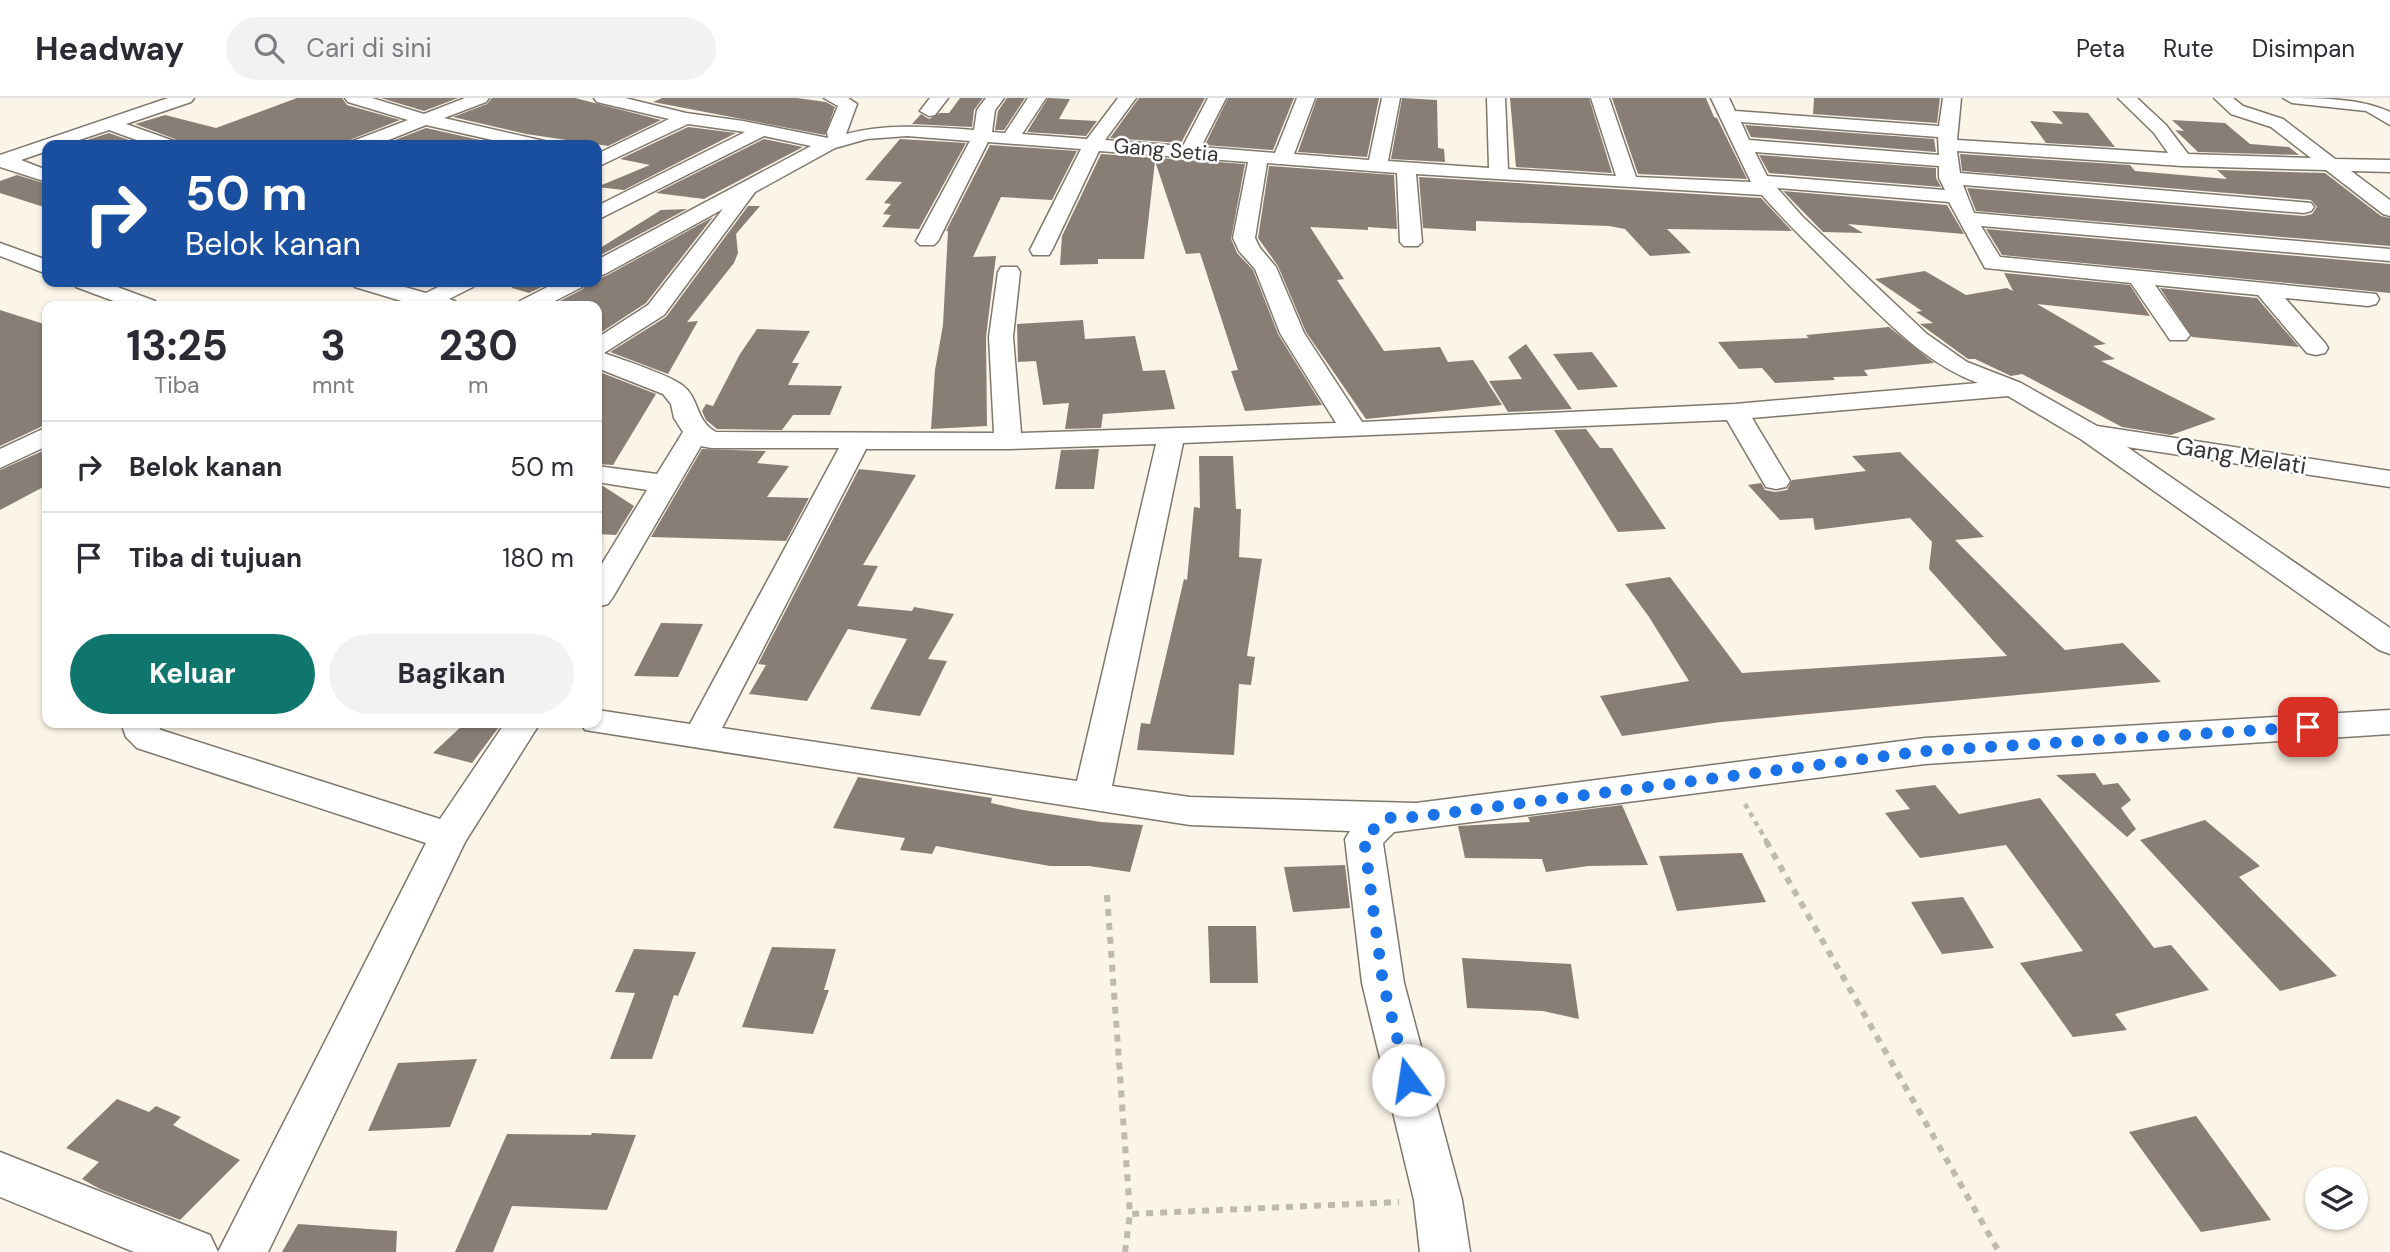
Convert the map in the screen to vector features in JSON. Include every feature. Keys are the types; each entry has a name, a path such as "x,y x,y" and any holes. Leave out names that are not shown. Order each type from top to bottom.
{"street":[{"path":"59,140 185,98"},
{"path":"354,98 427,120 515,140"},
{"path":"373,140 480,98"},
{"path":"603,98 686,118 836,142 836,132 848,104 832,98"},
{"path":"927,241 982,136 986,110 995,98"},
{"path":"1010,139 1037,98"},
{"path":"1041,250 1093,143 1126,98"},
{"path":"1189,153 1217,98"},
{"path":"1282,160 1306,98"},
{"path":"1377,166 1391,98"},
{"path":"1496,98 1499,175"},
{"path":"1600,98 1628,183"},
{"path":"1952,98 1947,154 1958,197 1967,219 1993,264 2368,299"},
{"path":"2127,98 2160,129 2182,160"},
{"path":"2223,98 2237,110 2277,123 2390,210"},
{"path":"2292,98 2371,106 2390,120"},
{"path":"2304,207 1947,154 1842,116 1724,107 1764,185 1805,230 1919,339 1958,367 2012,388 2091,434 2390,643"},
{"path":"602,159 686,118"},
{"path":"109,124 153,140"},
{"path":"602,212 762,130"},
{"name":"Gang Setia","path":"602,266 836,142 866,134 907,131 1499,175 1628,183 1764,185 1958,197"},
{"path":"3,158 42,145"},
{"path":"1742,145 1947,154 2390,166"},
{"path":"3,158 42,174"},
{"path":"1258,158 1244,238 1246,245 1265,267 1292,333 1354,430"},
{"path":"1406,168 1411,242"},
{"path":"602,345 656,310 753,184"},
{"path":"1967,219 2390,255"},
{"path":"0,249 42,266"},
{"path":"1008,441 1001,337 1009,272"},
{"path":"2139,278 2178,335"},
{"path":"97,287 134,301"},
{"path":"380,287 427,301"},
{"path":"441,301 459,287"},
{"path":"538,301 564,287"},
{"path":"2266,290 2316,348"},
{"path":"602,361 672,389 684,402 687,418 696,432 711,440 1008,441 1354,430 1735,412 2012,388"},
{"path":"1735,412 1776,481"},
{"path":"602,588 696,432"},
{"name":"Gang Melati","path":"2091,434 2390,480"},
{"path":"1091,797 1171,437"},
{"path":"0,460 42,438"},
{"path":"701,736 856,441"},
{"path":"602,475 664,483"},
{"path":"602,723 1190,811 1385,818 1416,817 1925,751 2390,722"},
{"path":"138,728 149,739 449,836"},
{"path":"242,1252 449,836 520,728"},
{"path":"1385,818 1364,839 1383,983 1438,1200 1445,1252"},
{"path":"0,1174 193,1252"}],"path":[{"path":"1729,776 1998,1252"},
{"path":"1107,895 1130,1214 1125,1252"},
{"path":"1130,1214 1438,1200"}],"building":[{"path":"297,98 342,98 347,105 400,120 351,140 176,140 135,124 165,115 216,128"},
{"path":"381,98 458,98 424,111"},
{"path":"492,98 575,98 661,120 608,146 602,145 602,140 567,140 526,134 453,117 487,104"},
{"path":"662,98 797,98 826,102 835,107 825,135 653,102"},
{"path":"960,98 983,98 974,110 972,127 912,124 921,114 929,119 940,113 949,113"},
{"path":"1007,98 1025,98 1004,130 995,130 998,111"},
{"path":"1048,98 1070,99 1059,119 1097,121 1086,136 1027,132"},
{"path":"1139,98 1205,98 1181,143 1110,138"},
{"path":"1228,98 1294,98 1273,150 1205,145"},
{"path":"1317,98 1379,98 1367,157 1298,152"},
{"path":"1402,98 1437,100 1438,148 1444,149 1445,162 1391,159"},
{"path":"1510,98 1589,98 1612,173 1516,167"},
{"path":"1612,98 1706,98 1747,179 1638,174"},
{"path":"1814,98 1940,98 1937,123 1813,114"},
{"path":"2052,111 2088,113 2115,147 2046,143 2030,121 2063,124"},
{"path":"2172,120 2225,123 2250,144 2289,147 2299,155 2198,152 2175,130 2184,131"},
{"path":"1745,125 1934,139 1936,152 1751,137"},
{"path":"688,127 736,133 624,190 602,188 602,185 650,165 620,159"},
{"path":"426,128 480,140 395,140"},
{"path":"109,133 129,140 87,140"},
{"path":"764,139 803,147 704,199 656,193"},
{"path":"900,139 966,143 919,229 882,227 891,215 883,214 891,204 884,203 902,182 865,180"},
{"path":"990,145 1077,151 1052,200 1001,197 973,257 996,256 986,337 987,426 931,429 935,370 943,325 946,231"},
{"path":"1101,154 1245,164 1231,239 1237,253 1253,270 1278,334 1322,405 1245,411 1231,371 1238,370 1200,253 1186,254 1155,161 1144,259 1098,259 1098,264 1060,265 1062,236"},
{"path":"1960,154 2130,165 2135,171 2227,179 2217,170 2325,173 2381,216 2390,218 2390,246 1976,211 1967,188 2304,216 2312,214 2317,207 2311,200 1962,171"},
{"path":"1759,155 1936,168 1936,178 1941,187 1769,173"},
{"path":"1269,166 1394,175 1397,229 1310,227 1344,279 1337,280 1384,351 1440,347 1448,362 1473,360 1502,405 1366,419 1306,332 1278,266 1258,238"},
{"path":"17,175 42,182 42,206 0,193 0,181"},
{"path":"1419,177 1761,198 1792,231 1667,229 1691,253 1650,256 1625,229 1609,226 1476,221 1476,231 1423,228"},
{"path":"1783,191 1947,205 1964,234 1848,224 1863,233 1823,232"},
{"path":"748,206 760,206 736,234 738,253 734,263 687,322 698,321 668,374 610,352 666,317"},
{"path":"687,209 602,254 602,247 661,210"},
{"path":"713,217 646,303 602,332 602,301 560,301 584,287 602,287 602,277"},
{"path":"1986,229 2390,264 2390,293 2002,255"},
{"path":"1925,271 1966,295 2007,288 2013,291 2004,273 2130,285 2150,316 2037,304 2106,344 2093,346 2115,359 2101,361 2216,419 2171,435 2122,427 2022,374 2011,376 1975,359 1968,359 1920,324 1933,323 1916,312 1922,311 1875,279"},
{"path":"512,287 542,287 529,293"},
{"path":"2160,288 2257,298 2299,347 2192,337"},
{"path":"0,310 42,323 42,426 0,446"},
{"path":"1083,320 1085,339 1135,336 1143,371 1165,370 1175,409 1103,414 1101,428 1065,429 1069,403 1043,405 1036,361 1018,362 1017,324"},
{"path":"1889,327 1934,363 1864,370 1868,376 1775,383 1762,368 1739,369 1718,342 1809,338 1806,335"},
{"path":"757,329 810,331 792,363 799,363 788,385 842,386 830,415 793,415 782,430 717,429 706,420 702,411 706,404 713,406 740,354"},
{"path":"1526,344 1572,409 1508,412 1489,381 1522,379 1508,357"},
{"path":"1592,352 1618,387 1578,390 1553,354"},
{"path":"602,373 656,394 613,465 602,464"},
{"path":"1586,429 1600,448 1612,448 1666,529 1618,532 1554,430"},
{"path":"702,449 766,451 757,463 789,466 767,497 809,498 786,541 651,537"},
{"path":"1099,449 1094,489 1055,489 1061,450"},
{"path":"42,451 42,488 0,510 0,470"},
{"path":"1900,452 1984,537 1955,540 2065,650 2123,643 2161,682 1721,722 1622,736 1600,696 1689,681 1625,584 1670,577 1742,673 2007,656 1929,569 1932,542 1910,518 1815,530 1813,518 1780,520 1748,485 1761,483 1765,490 1787,490 1792,480 1866,471 1852,456"},
{"path":"1199,456 1233,456 1236,509 1241,509 1239,557 1262,559 1247,656 1255,657 1251,685 1239,684 1234,755 1137,750 1141,723 1150,724 1184,579 1187,580 1194,507 1200,508"},
{"path":"859,469 916,475 863,565 878,566 857,606 912,611 914,607 954,614 928,659 947,661 920,716 870,709 907,639 848,629 807,701 749,694 766,665 758,664"},
{"path":"602,486 634,506 616,535 602,534"},
{"path":"661,623 703,624 678,677 634,676"},
{"path":"460,728 498,728 472,763 433,753"},
{"path":"2095,773 2103,785 2118,783 2131,800 2121,808 2136,829 2127,837 2056,775"},
{"path":"858,777 992,798 991,803 1023,810 1101,822 1143,825 1130,872 1089,866 1050,866 936,846 932,854 900,850 905,838 833,828"},
{"path":"1935,785 1959,814 2040,798 2154,948 2171,945 2209,990 2115,1014 2127,1030 2073,1037 2020,963 2083,951 2006,845 1920,858 1885,813 1910,809 1895,790"},
{"path":"1622,805 1648,865 1588,866 1546,872 1542,859 1465,858 1458,826 1530,822 1528,817"},
{"path":"2205,820 2260,866 2239,877 2337,976 2280,991 2140,840"},
{"path":"1742,853 1766,902 1677,911 1659,856"},
{"path":"1345,865 1350,908 1293,912 1284,867"},
{"path":"1963,897 1994,948 1942,954 1911,902"},
{"path":"1208,926 1256,926 1258,983 1210,983"},
{"path":"772,947 836,949 824,990 829,990 813,1034 742,1027"},
{"path":"634,949 696,952 678,996 674,995 652,1059 610,1059 635,993 615,992"},
{"path":"1462,958 1571,964 1579,1019 1543,1011 1467,1008"},
{"path":"477,1059 450,1127 368,1131 398,1063"},
{"path":"117,1099 149,1112 156,1106 181,1117 173,1125 240,1160 180,1220 100,1189 82,1179 99,1162 66,1148"},
{"path":"2196,1116 2271,1220 2201,1232 2129,1132"},
{"path":"507,1134 636,1135 607,1210 512,1206 493,1252 455,1252"},
{"path":"298,1224 397,1231 396,1252 282,1252"}],"route":[{"path":"1408,1080 1383,983 1364,839 1385,818 1416,817 1925,751 2308,727"}]}
